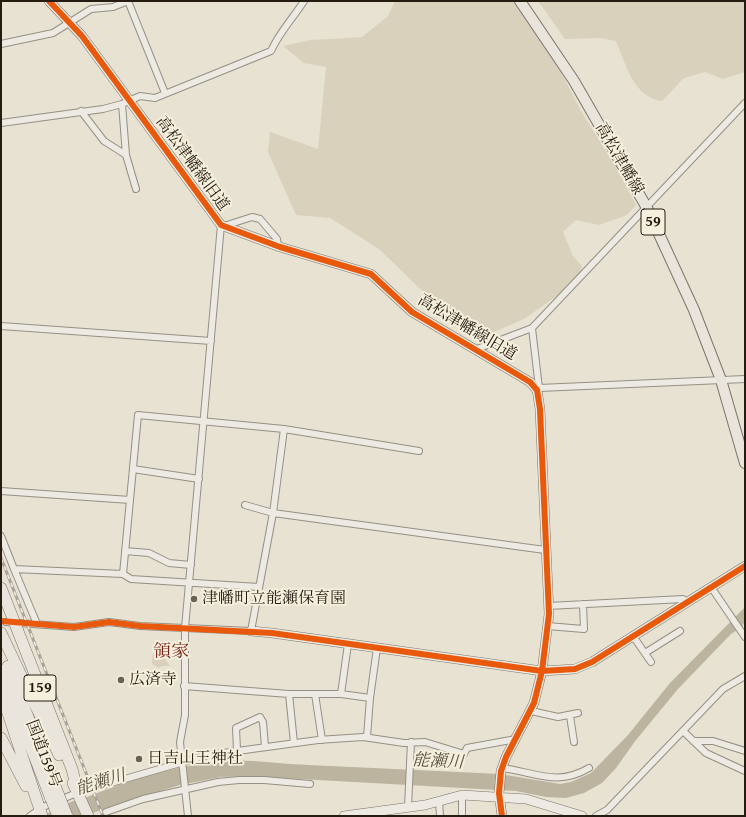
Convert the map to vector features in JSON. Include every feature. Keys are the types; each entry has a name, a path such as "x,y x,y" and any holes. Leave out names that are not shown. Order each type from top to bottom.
{"highway":[{"name":"159","path":"1,588 11,622 33,684 72,769 88,816"},
{"name":"159","path":"1,633 79,792"},
{"name":"国道159号","path":"1,646 55,798 58,816"},
{"name":"国道159号","path":"1,670 55,798 67,816"},
{"name":"159","path":"1,692 37,812"},
{"path":"1,738 37,812"}],"main road":[{"name":"高松津幡線","path":"520,1 574,81 647,208 694,310 721,380 745,463"}],"street":[{"name":"高松津幡線旧道","path":"49,1 69,24 82,36 126,103 222,225 278,246 370,274 412,312 477,349 530,382 538,389"},
{"path":"1,44 45,35 69,24 91,9 113,7 128,1 165,93"},
{"path":"1,123 126,103 140,96 155,98 271,51 277,38 304,1"},
{"path":"126,103 126,155 136,188"},
{"path":"477,349 532,328 745,103"},
{"path":"81,111 104,141 126,155"},
{"path":"188,816 181,763 180,742 185,715 184,686 186,628 210,340 222,225 252,217 260,218 277,239 278,246"},
{"path":"1,326 210,340"},
{"path":"502,816 500,796 502,769 534,703 542,671 547,626 548,606 540,409 532,328"},
{"path":"538,389 745,379"},
{"path":"123,574 138,416 284,429 419,451"},
{"path":"251,632 273,512 284,429"},
{"path":"133,469 198,479"},
{"path":"1,491 130,500"},
{"path":"244,505 273,512 545,550"},
{"path":"1,536 37,624"},
{"path":"125,551 149,554 169,563 191,565"},
{"path":"11,622 74,627 109,622 251,632 542,671 575,669 592,662 745,566"},
{"path":"14,569 123,574 131,579 260,588"},
{"path":"711,588 743,634"},
{"path":"548,606 683,599 687,602"},
{"path":"547,626 584,629 583,604"},
{"path":"645,653 680,631"},
{"path":"633,636 651,662"},
{"path":"341,694 348,644"},
{"path":"367,737 370,698 377,648"},
{"path":"596,816 607,810 723,689 745,676"},
{"path":"184,686 289,694 341,694 370,698"},
{"path":"289,694 294,743"},
{"path":"314,694 322,740"},
{"path":"531,711 550,716 570,716 578,713"},
{"path":"570,716 574,742"},
{"path":"237,750 236,728 260,717 265,747"},
{"path":"683,731 706,753 745,771"},
{"path":"97,787 181,763 237,750 294,743 367,737 404,743 425,742 464,754 467,748 516,739"},
{"path":"693,741 713,741 745,751"},
{"path":"408,807 411,742"},
{"path":"502,769 537,776 562,778 580,773 589,768"},
{"path":"106,812 143,800 218,782 239,780 310,784"},
{"path":"37,812 79,792"},
{"path":"462,795 462,816"},
{"path":"344,816 425,805 462,795 500,796 526,799 582,816"},
{"path":"439,801 440,816"}],"shaded area":[{"path":"395,1 517,1 549,49 581,111 617,169 636,205 627,215 599,225 576,220 563,232 573,256 582,266 580,274 564,291 524,319 487,335 469,331 444,312 379,249 330,218 296,215 268,152 270,132 318,149 326,67 304,63 283,46 311,40 362,37 388,16"},
{"path":"538,1 745,1 745,72 723,79 705,72 684,78 662,101 652,98 637,86 627,69 616,41 601,38 565,39"},
{"path":"745,607 745,621 742,627 731,634 678,689 636,740 616,768 602,783 584,793 566,798 546,797 516,791 246,776 221,777 180,785 84,816 42,816 73,801 78,801 129,781 185,766 221,761 254,761 500,774 560,784 571,782 591,773 628,735 670,683"},
{"path":"159,642 163,650 162,655 170,666 162,666 159,668 152,664 156,646"}],"waterway":[{"path":"25,816 33,810"}],"railway":[{"path":"1,558 103,816"}],"cycle path":[{"path":"49,1 82,36 221,225 280,247 371,274 412,312 530,382 537,390 540,409 549,614 542,671 534,703 506,757 501,771 499,793 502,816"},
{"path":"1,621 74,627 109,622 140,626 272,633 542,671 575,669 592,662 745,566"}],"place":[{"name":"津幡町立能瀬保育園","path":"194,599"},
{"name":"広済寺","path":"121,680"},
{"name":"日吉山王神社","path":"139,759"}],"district":[{"name":"領家","path":"171,652"}],"water label":[{"name":"能瀬川","path":"438,762"},
{"name":"能瀬川","path":"101,783"}]}
